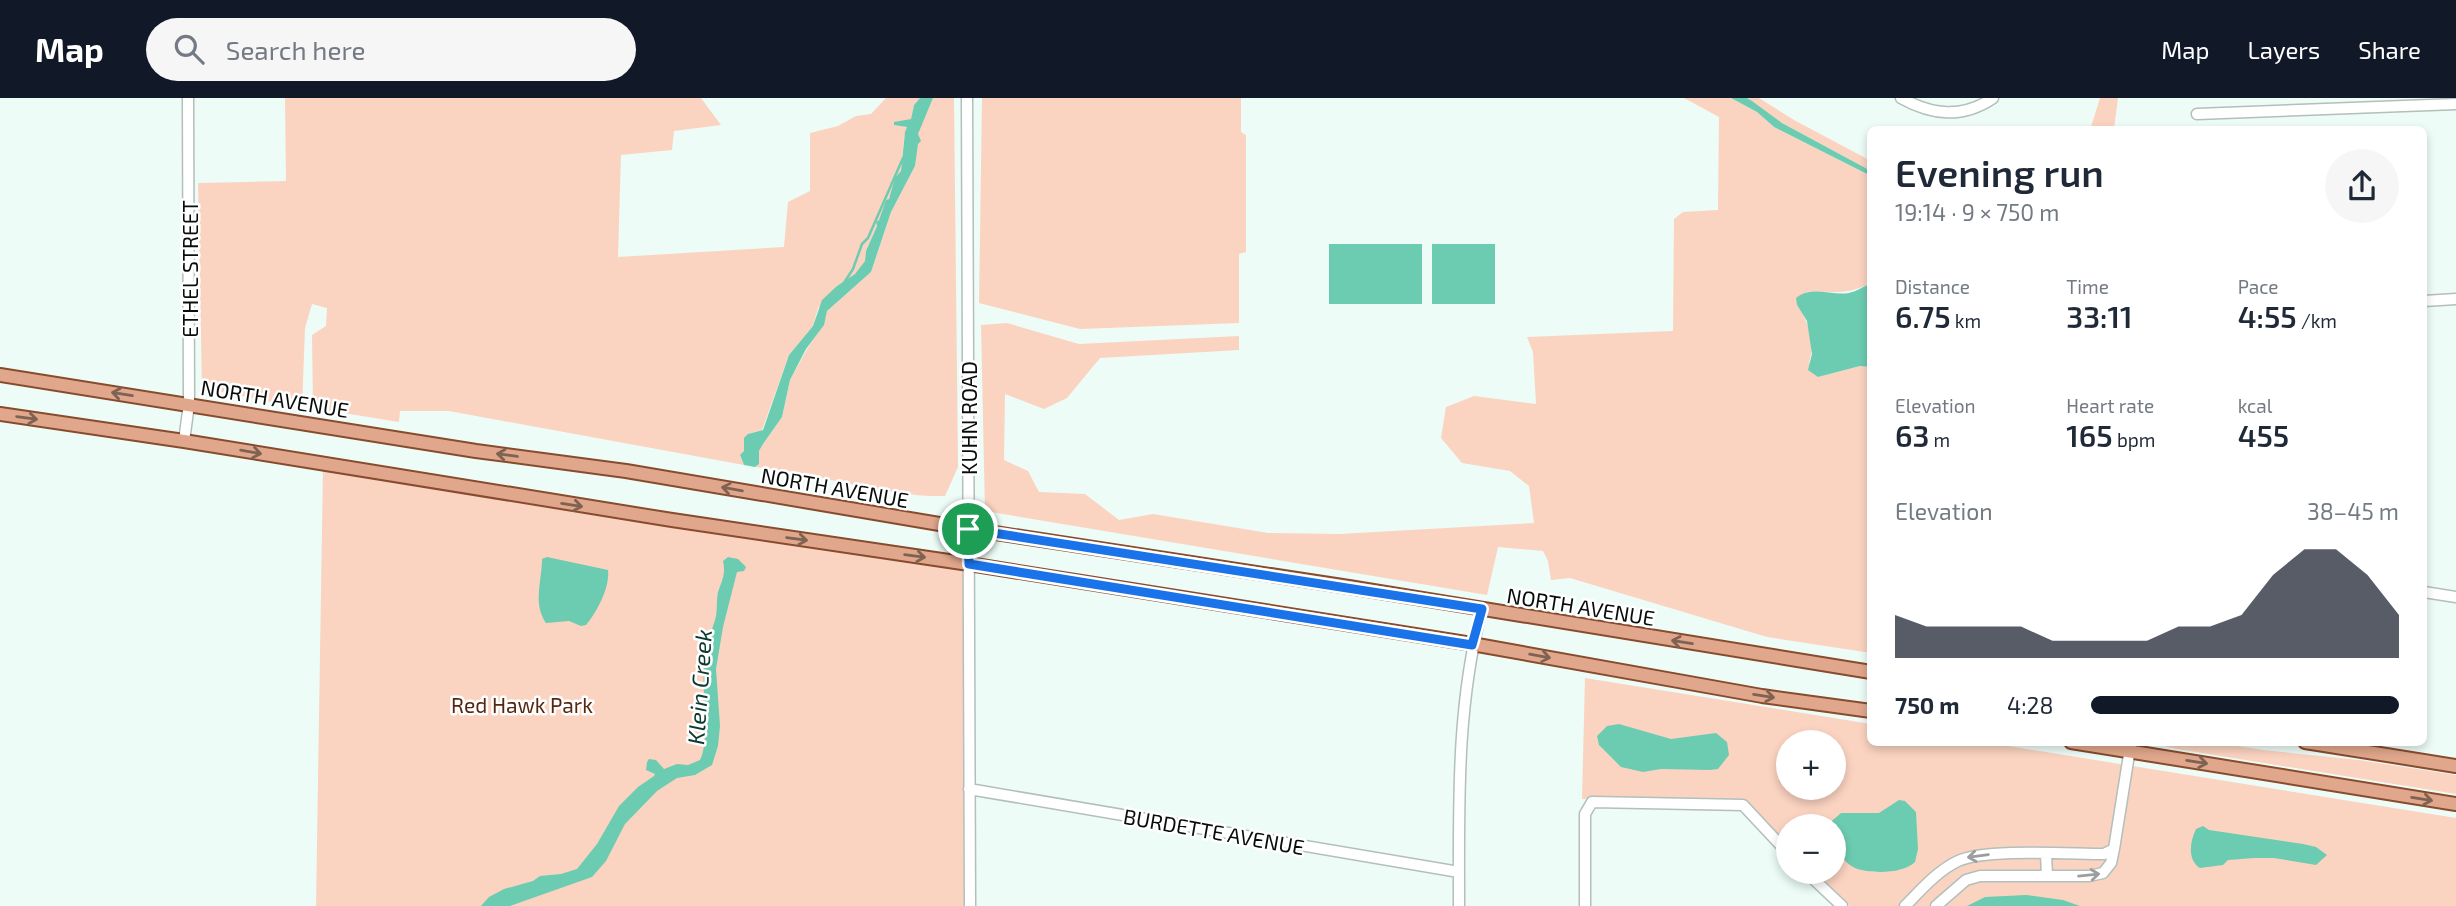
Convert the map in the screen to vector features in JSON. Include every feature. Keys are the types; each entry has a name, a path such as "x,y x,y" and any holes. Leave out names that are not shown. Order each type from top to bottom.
{"main road":[{"name":"NORTH AVENUE","path":"0,375 626,471 968,529 1867,671"},
{"path":"0,414 184,440 672,520 969,564 1472,645 1762,696 1867,710"},
{"path":"2330,746 2456,766"},
{"path":"2131,747 2456,804"}],"street":[{"name":"ETHEL STREET","path":"184,440 189,404 188,98"},
{"name":"KUHN ROAD","path":"967,98 970,906"},
{"path":"1901,98 1924,110 1943,113 1968,111 1993,98"},
{"path":"2197,114 2354,103 2456,104"},
{"path":"2427,301 2456,299"},
{"path":"2427,592 2456,597"},
{"path":"1459,906 1459,768 1472,645 1482,609"},
{"path":"1936,906 1966,880 1980,876 2089,876 2103,873 2111,863 2131,747"},
{"name":"BURDETTE AVENUE","path":"969,789 1459,872"},
{"path":"1585,906 1585,814 1591,802 1743,805 1776,840"},
{"path":"1905,906 1944,869 1976,855 2104,855 2114,849"},
{"path":"2046,854 2047,876"},
{"path":"1819,884 1842,906"}],"green space":[{"path":"285,98 701,98 721,125 674,131 672,150 621,155 618,257 784,247 788,202 810,191 810,133 838,126 856,116 871,114 886,98 920,98 914,105 911,119 895,125 907,127 901,172 876,223 865,261 856,274 837,286 818,308 813,326 789,355 762,430 748,434 740,456 744,465 449,411 400,411 399,422 313,408 312,335 326,326 327,308 312,304 305,328 302,408 202,388 198,183 286,181"},
{"path":"933,98 954,98 958,467 945,496 897,493 755,467 759,464 759,451 782,417 790,380 823,325 827,311 871,272 891,212 915,166 917,134"},
{"path":"982,98 1241,98 1241,132 1246,135 1246,252 1239,254 1239,323 1080,329 979,303"},
{"path":"1684,98 1731,98 1757,112 1774,127 1867,174 1867,285 1847,291 1807,292 1797,305 1810,332 1812,348 1809,362 1818,377 1867,367 1867,652 1767,637 1570,578 1551,580 1548,561 1543,551 1498,547 1487,595 985,511 981,325 1007,323 1079,344 1239,336 1239,350 1100,358 1067,398 1044,409 1005,394 1004,460 1028,471 1039,492 1085,494 1119,520 1153,514 1268,533 1340,534 1534,523 1529,486 1510,471 1462,463 1441,438 1446,407 1474,396 1536,404 1533,352 1527,337 1673,331 1674,219 1683,212 1718,210 1719,117"},
{"path":"1747,98 1759,98 1867,159 1867,169 1782,123"},
{"path":"2100,98 2118,98 2114,126 2091,126"},
{"name":"Red Hawk Park","path":"323,467 966,569 969,906 316,906"},
{"path":"1585,678 1867,723 1867,746 2008,746 2456,818 2456,906 1850,906 1827,884 1846,884 1846,814 1776,814 1776,834 1742,800 1582,799"},
{"path":"2164,746 2238,746 2359,760 2456,775 2456,794"}],"shaded area":[{"path":"920,98 933,98 918,134 921,141 918,144 915,166 891,212 871,272 827,311 824,325 806,349 790,380 782,417 759,451 759,464 755,467 744,465 740,455 744,451 744,438 748,434 763,430 789,355 813,326 822,300 855,274 865,261 876,222 886,200 889,199 895,178 901,171 907,127 894,125 894,122 911,119 914,105"},
{"path":"1731,98 1747,98 1782,123 1867,169 1867,174 1774,127 1757,112"},
{"path":"1329,244 1422,244 1422,304 1329,304"},
{"path":"1432,244 1495,244 1495,304 1432,304"},
{"path":"1867,285 1867,367 1818,377 1808,370 1812,354 1807,321 1797,305 1796,298 1815,291 1842,294"},
{"path":"547,557 608,570 602,599 586,625 581,626 569,621 546,623 540,609 539,594 542,559"},
{"path":"728,557 738,559 746,567 744,571 737,572 723,627 716,669 720,726 712,765 695,775 677,778 657,791 625,824 606,861 592,877 510,906 481,906 489,897 504,889 533,881 540,876 577,869 597,844 619,806 654,776 655,774 646,770 649,759 656,760 664,769 700,760 705,739 705,657 716,617 718,592 724,573 723,561"},
{"path":"1619,724 1671,739 1716,733 1727,742 1729,755 1718,769 1710,770 1661,769 1643,772 1621,767 1599,745 1597,736 1607,726"},
{"path":"1899,800 1905,801 1916,812 1918,849 1915,862 1910,866 1877,872 1855,868 1846,861 1846,814 1840,814 1879,813"},
{"path":"2203,826 2209,830 2316,847 2327,855 2316,865 2274,858 2254,858 2228,860 2223,865 2200,868 2191,855 2191,845 2196,829"},
{"path":"2026,895 2063,900 2080,906 1967,906 1985,897"}],"waterway":[{"name":"Klein Creek","path":"842,286 853,269 862,244 868,238 903,158"}],"route":[{"path":"968,529 1482,609 1472,645 969,564 968,529"}]}
